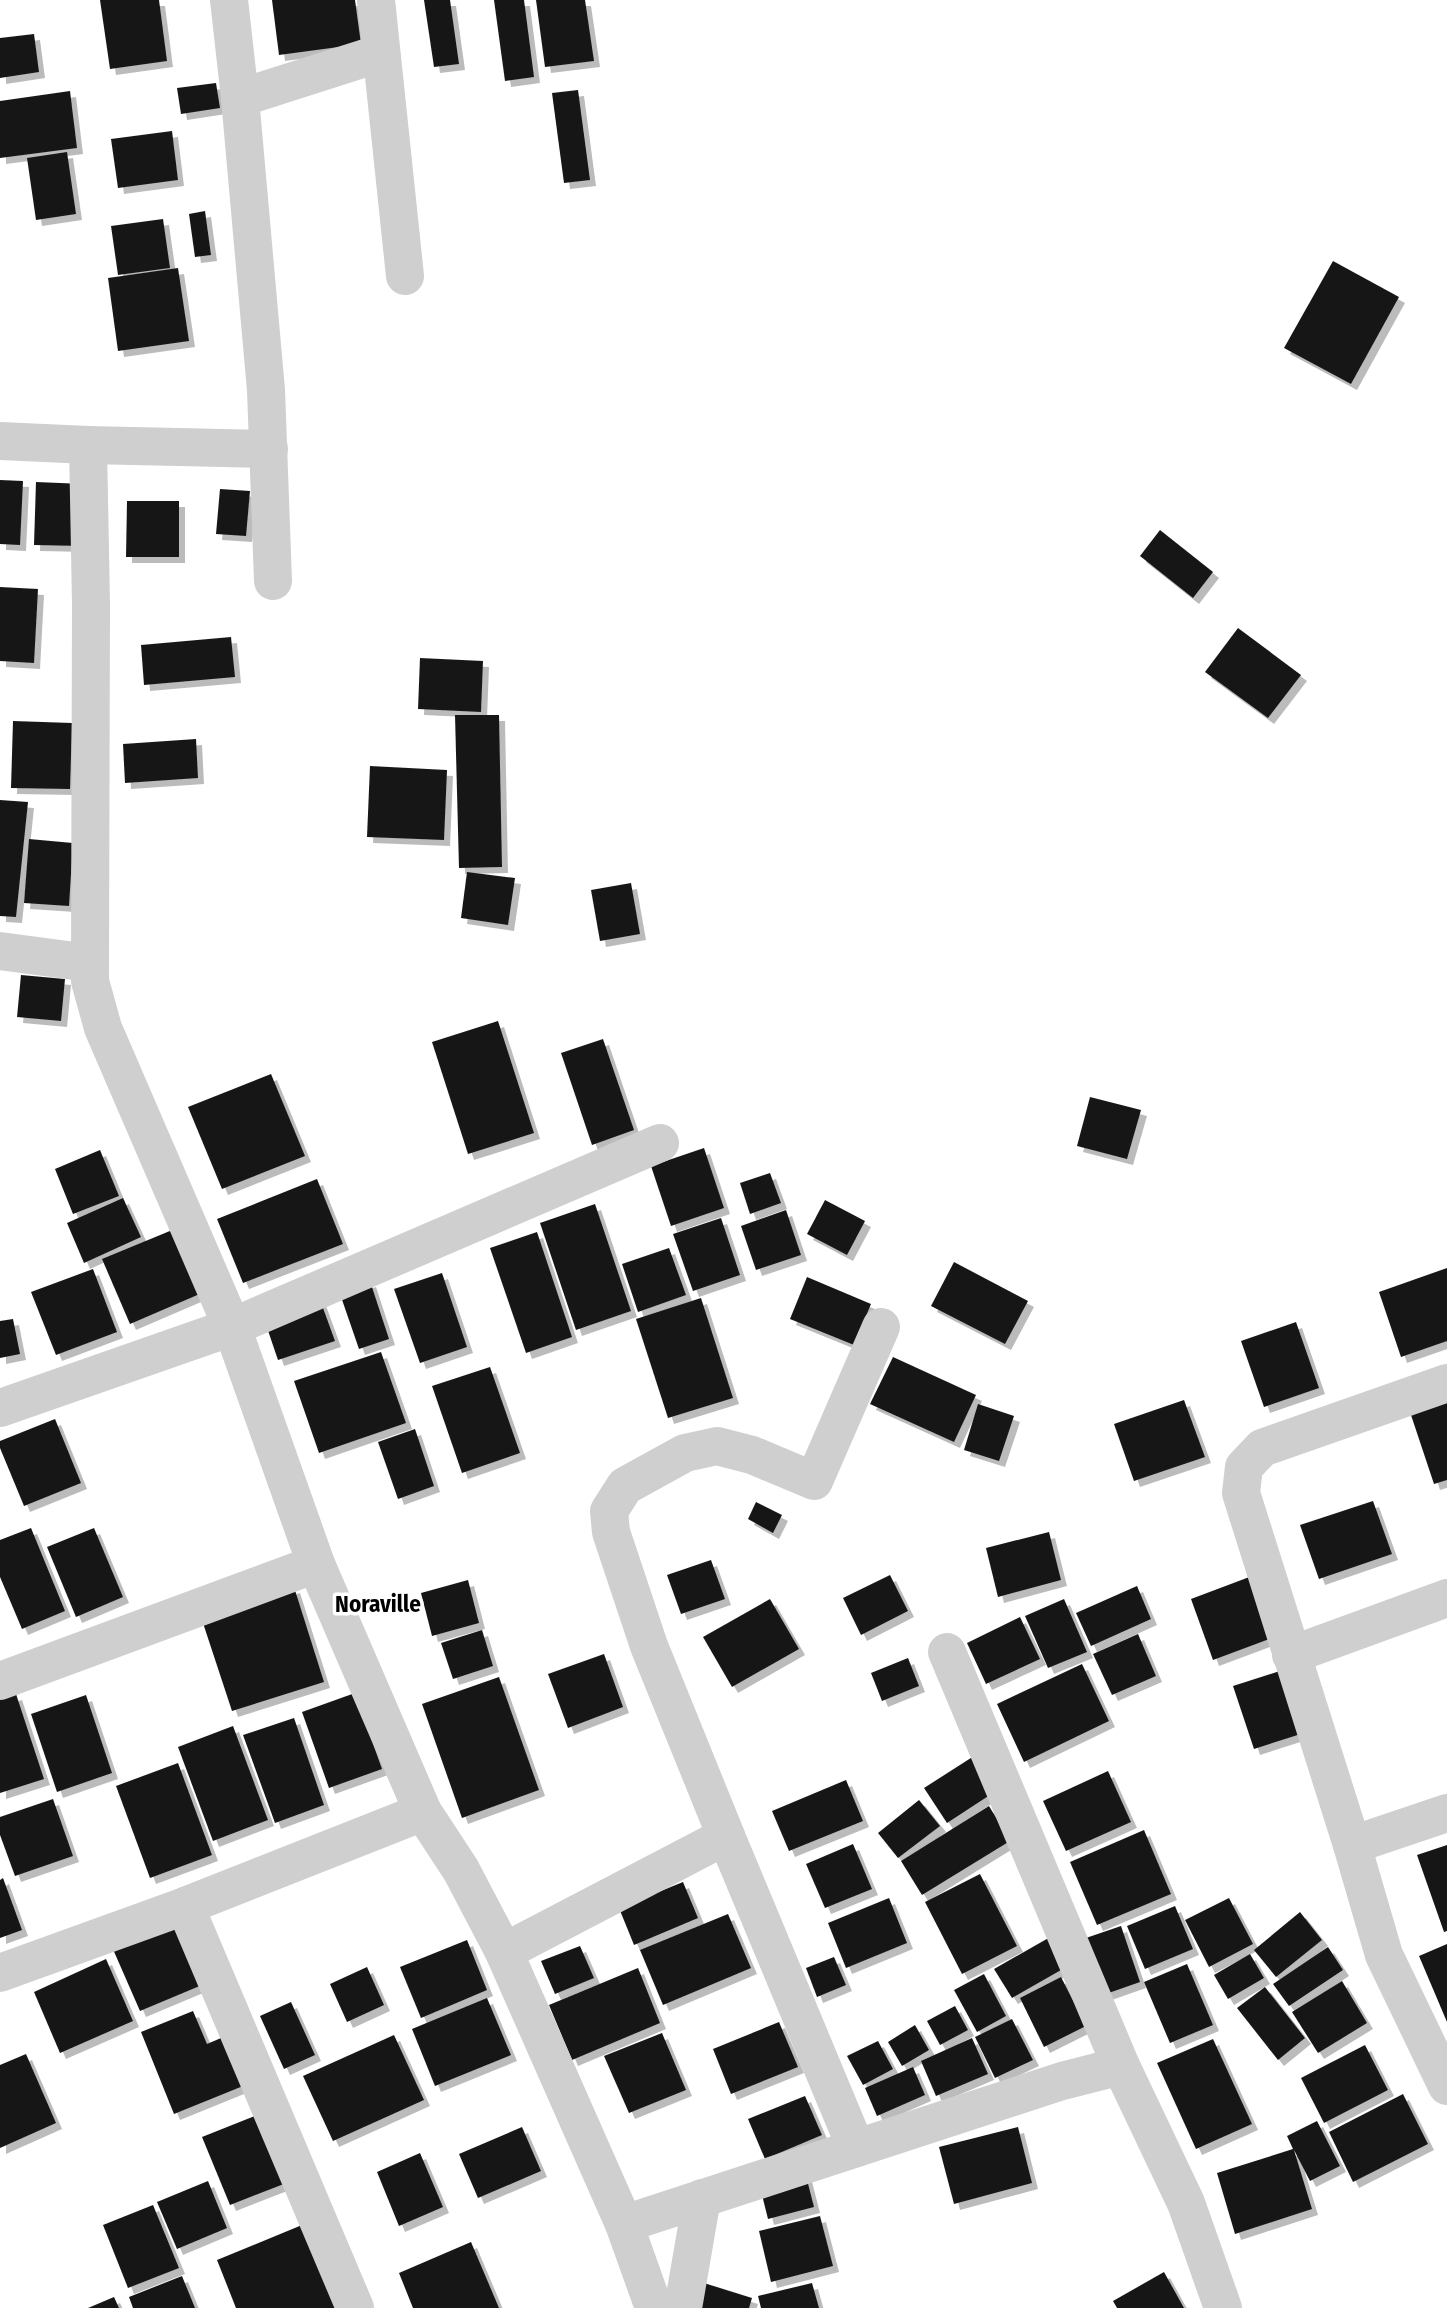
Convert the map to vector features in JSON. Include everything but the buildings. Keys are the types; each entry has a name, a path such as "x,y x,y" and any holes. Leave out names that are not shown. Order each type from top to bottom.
{"street":[{"path":"229,0 266,390 274,581"},
{"path":"376,0 405,276"},
{"path":"240,98 381,53"},
{"path":"0,441 269,449"},
{"path":"88,445 91,604 90,981 103,1028 232,1327 316,1564 423,1812 461,1870 504,1952 624,2224 654,2308"},
{"path":"0,951 90,964"},
{"path":"0,1408 232,1327 660,1143"},
{"path":"856,2148 649,1646 611,1532 609,1511 625,1486 685,1452 717,1446 752,1455 814,1481 881,1327"},
{"path":"1447,1382 1262,1448 1244,1467 1241,1493 1384,1955 1447,2086"},
{"path":"0,1681 316,1564"},
{"path":"1291,1655 1447,1598"},
{"path":"947,1652 1121,2066 1186,2203 1223,2308"},
{"path":"0,1973 185,1906 423,1812"},
{"path":"1352,1845 1447,1813"},
{"path":"504,1952 726,1836"},
{"path":"185,1906 355,2308"},
{"path":"624,2224 1062,2081 1121,2066"},
{"path":"683,2308 702,2198"}],"district":[{"name":"Noraville","path":"378,1604"}]}
